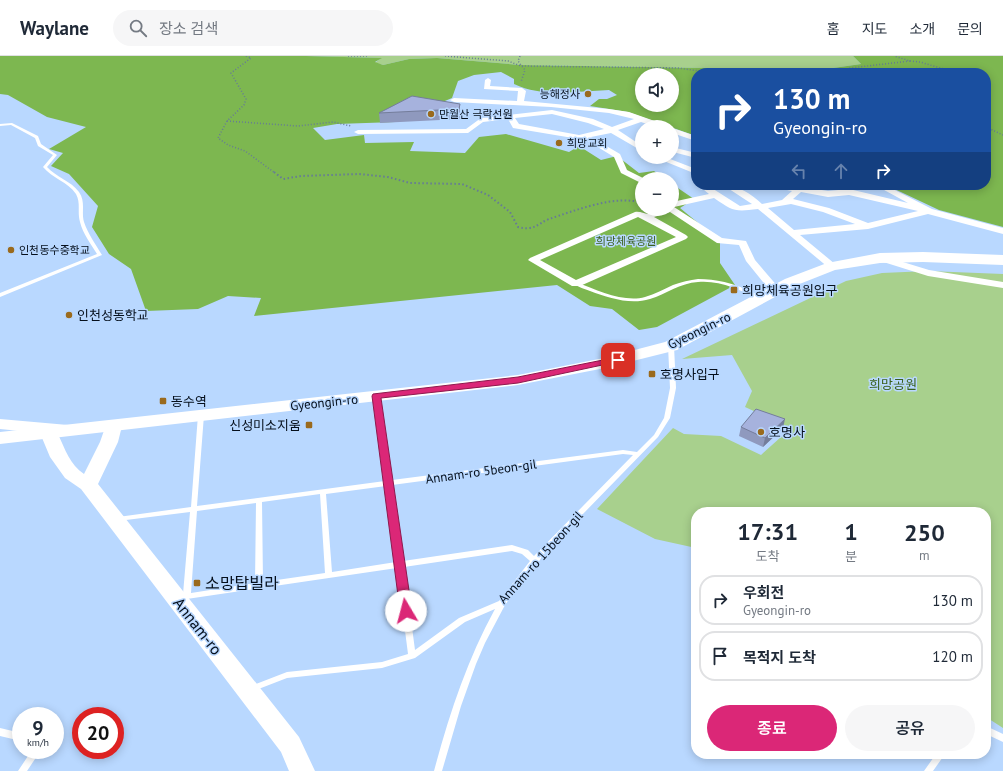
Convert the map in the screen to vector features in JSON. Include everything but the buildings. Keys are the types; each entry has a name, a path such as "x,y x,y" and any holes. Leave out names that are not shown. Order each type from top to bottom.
{"main road":[{"name":"Gyeongin-ro","path":"0,438 518,380 605,363 672,346 791,282 832,266 880,258 923,257 1003,260"}],"street":[{"path":"488,80 486,88 523,91 520,103"},
{"path":"454,100 510,117 552,108 612,130 635,145"},
{"path":"358,132 468,131 487,111 520,103 552,108 609,111 642,119"},
{"path":"510,117 516,126 579,138 612,130 642,119"},
{"path":"557,133 577,118"},
{"path":"679,133 691,137"},
{"path":"584,136 617,156 624,171 635,176"},
{"path":"679,151 691,154"},
{"path":"676,164 691,170"},
{"path":"709,190 733,207 739,209 792,201"},
{"path":"736,190 760,206 832,266"},
{"path":"868,226 826,210 786,200 799,190 828,194 849,192 929,211 1003,231"},
{"path":"824,190 828,194"},
{"path":"889,190 929,211"},
{"path":"679,202 715,194"},
{"path":"792,233 868,226 929,211"},
{"path":"638,214 647,217 683,237 576,284 533,260 638,214"},
{"path":"679,214 720,240 743,244 751,261 762,275 768,294"},
{"name":"Gyeongin-ro","path":"880,258 928,273 1003,286"},
{"path":"0,424 74,430"},
{"path":"88,485 109,442 113,426"},
{"name":"Annam-ro","path":"49,433 60,457 71,474 88,485 182,597 248,690 290,745 302,771"}],"lane":[{"path":"0,125 12,124 37,137 39,145 55,155 45,167 47,171 66,183 79,197 82,213 81,221 100,255 0,295"},
{"path":"576,284 619,299 640,300 677,285 696,280 718,281 768,294"},
{"name":"Annam-ro 15beon-gil","path":"248,690 286,675 382,665 412,656 462,620 502,604 540,553 567,524 656,436 667,418 673,388 672,346"},
{"path":"376,396 412,656"},
{"path":"201,415 194,509 182,597 512,548 525,552 535,561"},
{"name":"Annam-ro 5beon-gil","path":"116,519 623,452 638,454"},
{"path":"323,492 329,575"},
{"path":"258,586 259,500"},
{"path":"438,771 454,713 473,659 502,604"},
{"path":"0,732 12,735"},
{"path":"991,732 1003,738"},
{"path":"22,771 31,759"},
{"path":"928,771 937,759"}],"path":[{"path":"247,56 252,56"},
{"path":"247,56 251,58 249,61 241,64 231,73 246,99 244,105 227,121 218,138 228,145 245,151 282,179 301,176 359,174 388,177 410,183 462,184 473,187 488,195 510,212 518,227 522,228 537,227 547,220 598,204 622,201 635,202"},
{"path":"348,56 368,56"},
{"path":"445,56 508,61 521,66 657,69 677,68 691,70"},
{"path":"520,56 518,61 525,70 520,84 521,90"},
{"path":"894,56 940,68"},
{"path":"850,68 910,61"},
{"path":"227,121 298,126 333,122 350,125 358,132"},
{"path":"991,129 1003,135"}],"green space":[{"name":"희망체육공원","path":"0,56 306,56 382,58 375,62 383,65 409,59 437,58 521,65 706,68 691,68 691,134 679,130 679,120 651,120 628,112 590,106 599,99 607,99 617,95 609,90 560,93 537,91 514,84 514,79 501,72 474,75 458,81 452,98 395,122 337,124 313,128 325,140 364,135 365,143 414,142 410,151 465,153 479,137 506,134 569,152 579,146 601,160 617,156 638,172 635,172 635,216 679,216 679,189 694,199 680,208 720,241 720,263 735,285 657,327 639,330 612,309 590,306 557,285 254,316 261,298 228,296 198,309 146,311 131,269 109,254 92,227 98,206 69,174 51,166 63,153 49,149 86,127 47,117 8,95 0,94"},
{"path":"306,56 853,56 861,64 833,68 706,68 521,65 437,58 409,59 383,65 375,63 381,58"},
{"path":"853,56 1003,56 1003,227 939,210 897,190 991,190 991,68 833,68 861,64"},
{"name":"희망공원","path":"928,271 1003,274 1003,728 991,720 991,507 691,507 691,547 655,539 597,509 673,428 684,434 721,436 761,455 791,428 745,407 752,391 732,355 682,359 846,281 882,273"}],"place":[{"name":"능해정사","path":"588,94"},
{"name":"만월산 극락선원","path":"431,114"},
{"name":"희망교회","path":"559,143"},
{"name":"인천동수중학교","path":"11,250"},
{"name":"희망체육공원입구","path":"734,290"},
{"name":"인천성동학교","path":"69,315"},
{"name":"호명사입구","path":"652,374"},
{"name":"동수역","path":"163,401"},
{"name":"신성미소지움","path":"309,425"},
{"name":"호명사","path":"761,432"},
{"name":"소망탑빌라","path":"197,583"}],"route":[{"path":"406,611 376,396 518,380 618,360"}]}
